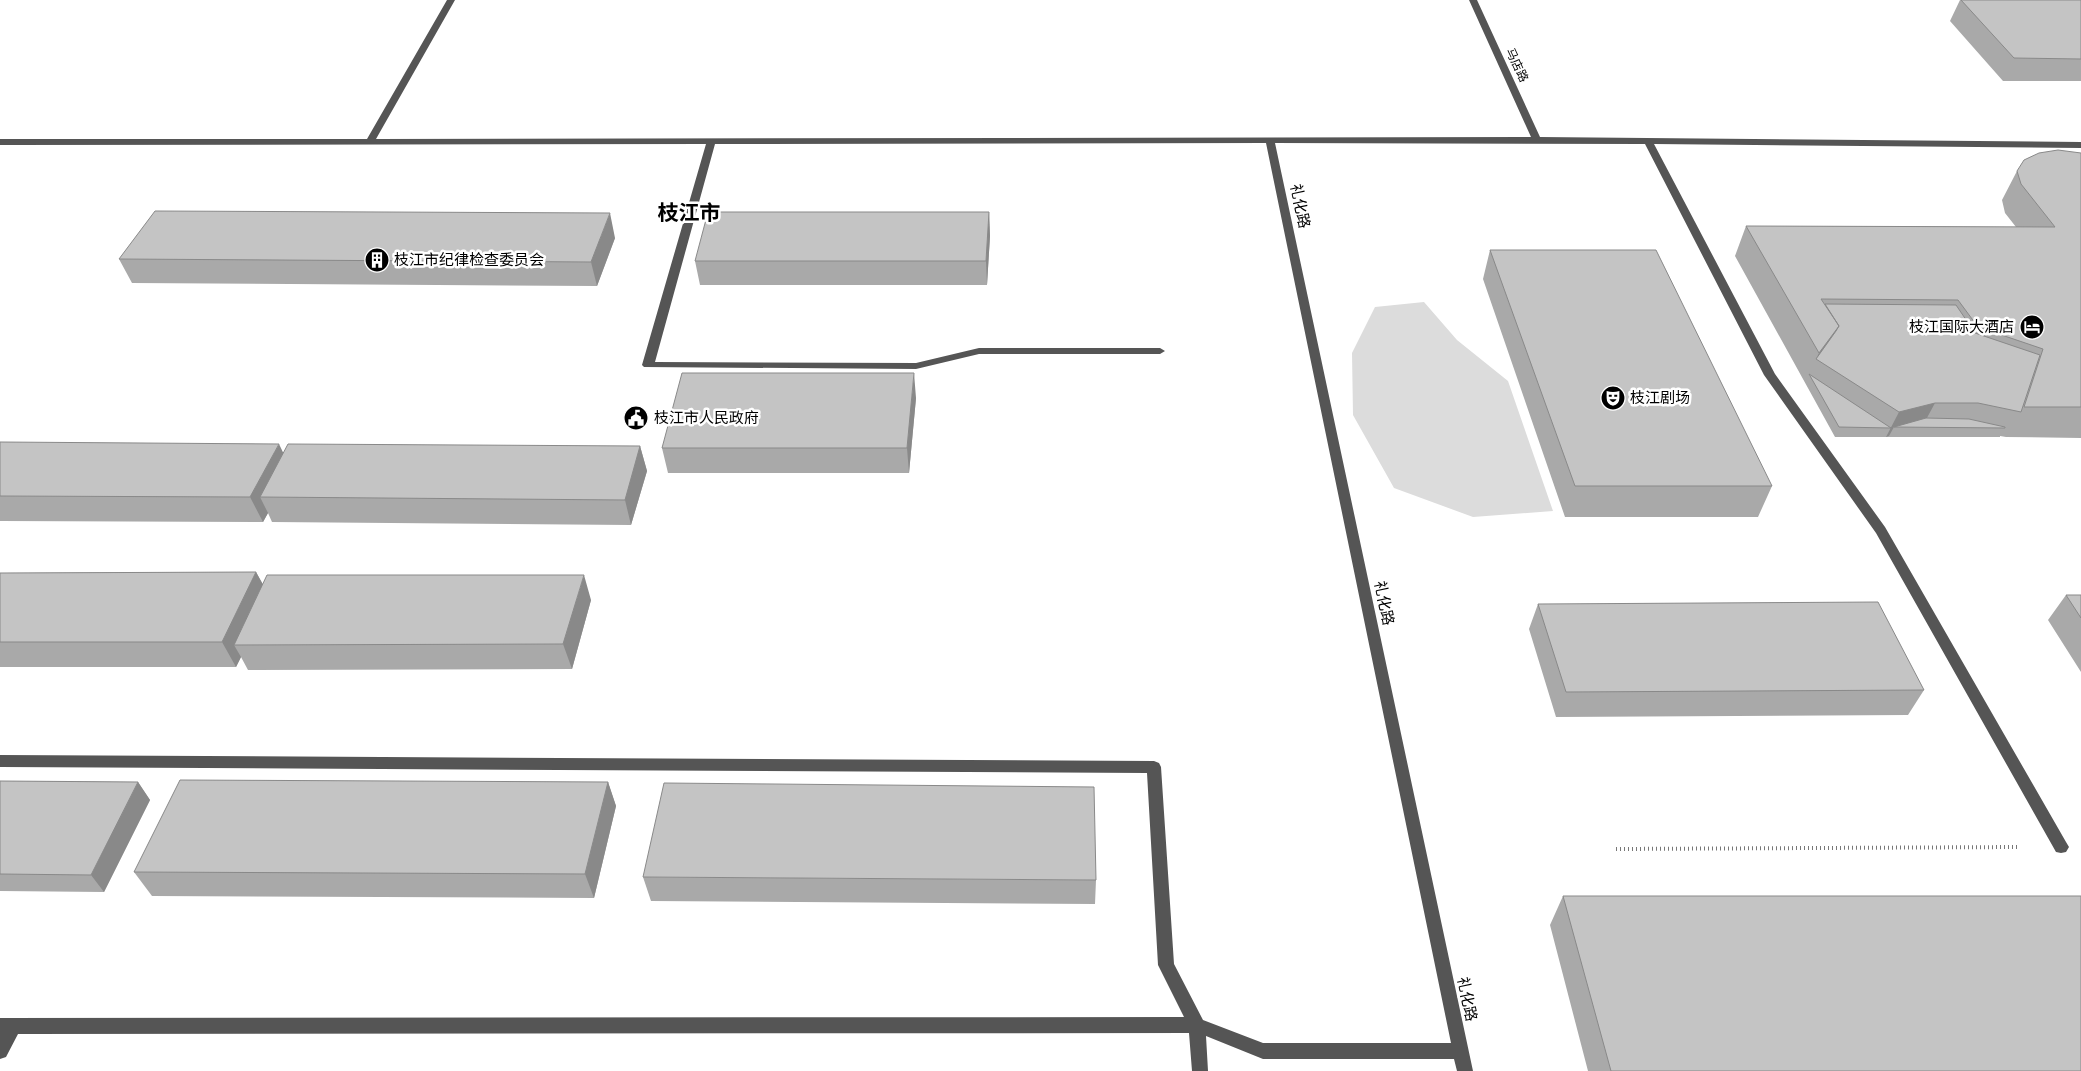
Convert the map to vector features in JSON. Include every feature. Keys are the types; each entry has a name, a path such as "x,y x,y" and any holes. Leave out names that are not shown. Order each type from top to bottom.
{"street":[{"path":"370,142 451,0"},
{"name":"马店路","path":"1474,0 1538,140"},
{"path":"0,142 1538,140 2081,145"},
{"path":"711,141 648,365 916,366 979,351 1160,351"},
{"name":"礼化路","path":"1270,141 1465,1071"},
{"path":"1648,141 1770,375 1881,530 2061,847"},
{"path":"0,761 1154,767 1166,965 1197,1025 1200,1071"},
{"path":"0,1051 7,1026 1197,1025 1263,1051 1461,1051"}],"path":[{"path":"1616,849 2061,847"}],"shaded area":[{"path":"1424,302 1457,340 1508,381 1553,511 1473,517 1394,488 1353,415 1352,353 1375,307"}],"building":[{"path":"1961,0 2081,0 2081,59 2014,58"},
{"path":"2058,150 2081,153 2081,407 2024,407 2043,349 1978,327 1958,300 1821,299 1839,326 1819,353 1746,226 2055,227 2021,184 2017,171 2024,160 2039,153"},
{"path":"155,211 610,213 591,262 119,259"},
{"path":"708,212 989,212 986,261 695,261"},
{"name":"枝江剧场","path":"1490,250 1656,250 1772,486 1575,486"},
{"path":"1825,304 1956,305 1975,333 2040,355 2021,412 1978,403 1935,403 1899,412 1816,359 1839,326"},
{"path":"682,373 914,373 907,448 662,448"},
{"path":"1809,374 1891,428 1839,427"},
{"path":"1926,418 1969,419 2005,428 1894,427"},
{"path":"0,442 279,444 250,497 0,496"},
{"path":"288,444 640,446 625,500 260,497"},
{"path":"256,572 222,642 0,642 0,573"},
{"path":"267,575 584,575 563,644 234,645"},
{"path":"2066,595 2081,595 2081,618"},
{"path":"1878,602 1924,690 1566,692 1538,604"},
{"path":"180,780 608,782 585,874 134,872"},
{"path":"0,781 138,782 91,875 0,874"},
{"path":"664,783 1094,787 1096,880 643,877"},
{"path":"1563,896 2081,896 2081,1071 1611,1071"}],"place":[{"name":"枝江市纪律检查委员会","path":"377,260"},
{"name":"枝江国际大酒店","path":"2032,327"},
{"name":"枝江剧场","path":"1613,398"},
{"name":"枝江市人民政府","path":"636,418"}],"district":[{"name":"枝江市","path":"689,213"}]}
